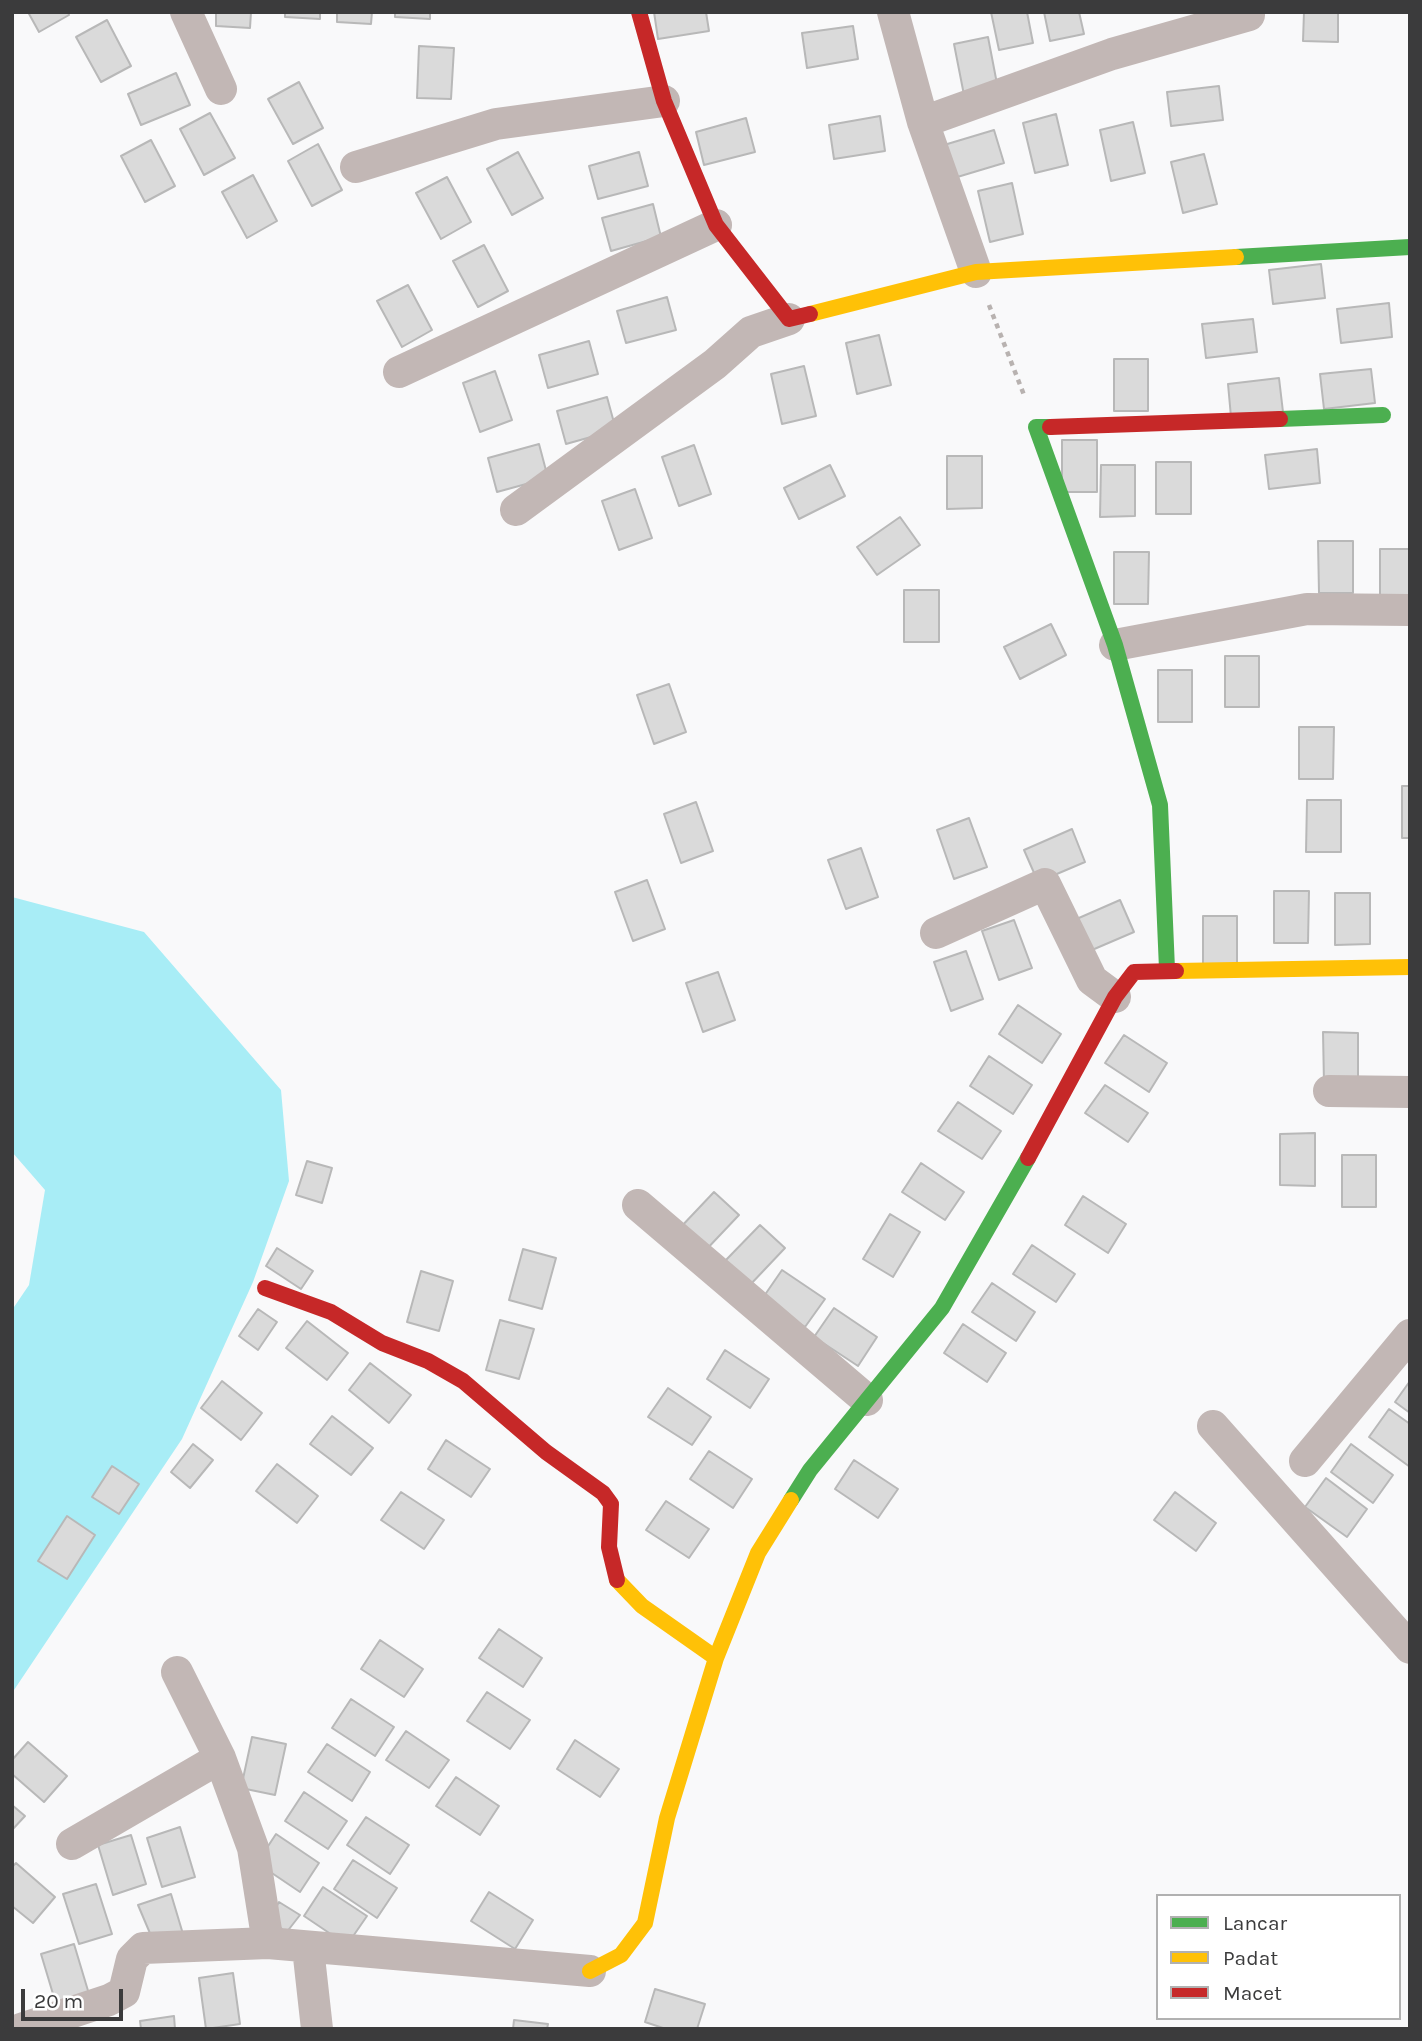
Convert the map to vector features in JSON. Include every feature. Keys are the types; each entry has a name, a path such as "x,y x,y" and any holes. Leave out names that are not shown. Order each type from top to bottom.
{"street":[{"path":"186,12 221,89"},
{"path":"639,12 664,101 716,225 789,319"},
{"path":"893,12 923,122 976,272"},
{"path":"923,122 1112,54 1249,15"},
{"path":"356,167 496,124 664,101"},
{"path":"399,372 716,225"},
{"path":"516,510 715,364 751,332 789,319 976,272 1410,247"},
{"path":"1167,970 1160,805 1115,645 1036,427 1382,415"},
{"path":"1115,645 1307,609 1410,610"},
{"path":"936,933 1045,884 1092,980 1115,998"},
{"path":"21,2029 109,2000 124,1992 132,1959 143,1948 268,1943 590,1971 621,1955 645,1923 667,1818 716,1658 758,1553 810,1470 942,1308 1049,1124 1115,998 1134,972 1410,967"},
{"path":"1329,1091 1410,1092"},
{"path":"638,1205 867,1400"},
{"path":"265,1288 331,1312 382,1343 428,1361 463,1381 546,1452 603,1493 611,1504 608,1532 613,1576 630,1597 716,1658"},
{"path":"1305,1461 1410,1335"},
{"path":"1213,1426 1410,1648"},
{"path":"177,1672 220,1758 254,1848 268,1943"},
{"path":"72,1844 220,1758"},
{"path":"308,1948 317,2029"}],"path":[{"path":"976,272 1036,427"}],"water":[{"path":"12,897 144,932 281,1090 289,1181 253,1282 182,1439 12,1693 12,1310 29,1285 45,1190 12,1152"}],"building":[{"path":"28,12 68,12 69,15 39,32"},
{"path":"216,12 251,12 250,28 216,26"},
{"path":"285,12 320,12 320,19 285,17"},
{"path":"337,12 372,12 371,24 337,22"},
{"path":"395,12 430,12 430,19 395,17"},
{"path":"654,12 706,12 709,31 658,39"},
{"path":"991,12 1027,12 1033,43 999,50"},
{"path":"1044,12 1079,12 1084,34 1050,41"},
{"path":"1304,12 1338,12 1338,42 1303,41"},
{"path":"107,20 131,66 101,82 76,37"},
{"path":"853,26 858,59 807,68 802,33"},
{"path":"988,37 998,89 964,95 954,44"},
{"path":"419,46 454,48 451,99 417,98"},
{"path":"176,73 190,105 141,125 128,94"},
{"path":"299,82 323,128 293,144 268,99"},
{"path":"1219,86 1223,120 1171,126 1167,92"},
{"path":"210,113 235,158 204,175 180,129"},
{"path":"1056,114 1068,165 1035,173 1023,123"},
{"path":"880,116 885,151 834,159 829,125"},
{"path":"746,118 755,152 704,165 696,132"},
{"path":"1133,122 1145,173 1111,181 1100,130"},
{"path":"994,130 1004,163 954,178 944,145"},
{"path":"151,140 175,186 145,202 121,156"},
{"path":"318,144 342,190 312,206 288,161"},
{"path":"518,152 543,198 512,215 487,169"},
{"path":"639,152 648,186 598,199 589,166"},
{"path":"1204,154 1217,204 1183,213 1171,162"},
{"path":"253,175 277,221 247,238 222,192"},
{"path":"447,177 471,222 441,239 416,193"},
{"path":"1012,183 1023,234 990,242 978,191"},
{"path":"653,204 661,237 611,251 602,218"},
{"path":"484,245 508,291 478,307 453,261"},
{"path":"1321,264 1325,298 1273,304 1269,270"},
{"path":"408,285 432,330 402,347 377,301"},
{"path":"667,297 676,330 626,343 617,311"},
{"path":"1389,303 1392,337 1341,343 1337,309"},
{"path":"1253,319 1257,352 1206,358 1202,324"},
{"path":"879,335 891,385 857,394 846,343"},
{"path":"589,341 598,374 548,388 539,355"},
{"path":"1114,359 1148,359 1148,411 1114,411"},
{"path":"804,366 816,416 782,424 771,374"},
{"path":"1371,369 1375,403 1324,409 1320,374"},
{"path":"495,371 512,420 480,432 463,383"},
{"path":"1279,378 1283,412 1231,417 1228,384"},
{"path":"607,397 616,430 566,444 557,411"},
{"path":"1062,440 1097,440 1097,492 1062,492"},
{"path":"539,444 548,478 497,492 488,458"},
{"path":"694,445 711,494 679,506 662,457"},
{"path":"1317,449 1320,483 1269,489 1265,455"},
{"path":"947,456 982,456 982,508 947,509"},
{"path":"1156,462 1191,462 1191,514 1156,514"},
{"path":"830,465 845,496 799,519 784,488"},
{"path":"1101,465 1135,465 1135,516 1100,517"},
{"path":"635,489 652,538 619,550 602,501"},
{"path":"900,517 920,545 877,575 857,547"},
{"path":"1318,541 1353,541 1353,593 1319,593"},
{"path":"1380,549 1410,549 1410,601 1380,601"},
{"path":"1114,552 1149,552 1148,604 1114,604"},
{"path":"904,590 939,590 939,642 904,642"},
{"path":"1051,624 1066,655 1020,679 1004,647"},
{"path":"1225,656 1259,656 1259,707 1225,707"},
{"path":"1158,670 1192,670 1192,722 1158,722"},
{"path":"669,684 686,732 654,744 637,695"},
{"path":"1299,727 1334,727 1333,779 1299,779"},
{"path":"1402,786 1410,786 1410,838 1402,838"},
{"path":"1307,800 1341,800 1341,852 1306,852"},
{"path":"696,802 713,851 681,863 664,814"},
{"path":"969,818 987,867 954,879 937,830"},
{"path":"1072,829 1085,862 1038,882 1024,850"},
{"path":"861,848 878,897 846,909 828,860"},
{"path":"647,880 665,929 633,941 615,892"},
{"path":"1274,891 1309,891 1308,943 1274,943"},
{"path":"1335,893 1370,893 1370,944 1335,945"},
{"path":"1120,900 1134,932 1085,953 1072,921"},
{"path":"1203,916 1237,916 1237,968 1203,968"},
{"path":"1014,920 1032,968 999,980 982,931"},
{"path":"966,951 983,999 951,1011 934,962"},
{"path":"718,972 735,1020 703,1032 686,983"},
{"path":"1018,1005 1061,1034 1042,1063 999,1034"},
{"path":"1323,1032 1358,1033 1358,1084 1324,1084"},
{"path":"1124,1035 1167,1063 1149,1092 1105,1063"},
{"path":"989,1056 1032,1085 1013,1114 970,1086"},
{"path":"1105,1085 1148,1113 1128,1142 1085,1113"},
{"path":"958,1102 1001,1131 982,1159 938,1131"},
{"path":"1315,1133 1315,1186 1280,1185 1280,1134"},
{"path":"1342,1155 1376,1155 1376,1207 1342,1207"},
{"path":"307,1161 332,1168 322,1203 296,1195"},
{"path":"921,1163 964,1192 945,1220 902,1192"},
{"path":"714,1192 739,1215 703,1253 678,1230"},
{"path":"1083,1196 1126,1224 1108,1253 1065,1225"},
{"path":"890,1214 920,1232 893,1277 863,1259"},
{"path":"760,1225 785,1248 749,1286 724,1262"},
{"path":"1032,1245 1075,1274 1056,1302 1013,1274"},
{"path":"277,1248 313,1271 301,1289 266,1266"},
{"path":"523,1249 556,1258 542,1309 509,1300"},
{"path":"782,1270 825,1299 805,1327 762,1299"},
{"path":"421,1271 453,1281 439,1331 407,1322"},
{"path":"992,1283 1035,1312 1016,1341 972,1312"},
{"path":"834,1308 877,1337 858,1366 814,1337"},
{"path":"258,1309 277,1322 258,1350 239,1336"},
{"path":"500,1320 534,1329 519,1379 486,1370"},
{"path":"307,1321 348,1353 327,1380 286,1348"},
{"path":"963,1324 1006,1353 987,1382 944,1353"},
{"path":"725,1350 769,1379 750,1408 707,1379"},
{"path":"370,1363 411,1395 389,1423 349,1390"},
{"path":"222,1381 262,1413 241,1440 201,1408"},
{"path":"1410,1381 1410,1413 1395,1402"},
{"path":"668,1388 711,1417 692,1445 648,1417"},
{"path":"1389,1409 1410,1424 1410,1467 1369,1437"},
{"path":"332,1416 373,1448 351,1475 310,1444"},
{"path":"446,1440 490,1469 471,1497 428,1469"},
{"path":"193,1444 213,1460 190,1488 171,1472"},
{"path":"1351,1444 1393,1475 1373,1503 1331,1472"},
{"path":"709,1451 752,1479 733,1508 690,1479"},
{"path":"854,1460 898,1489 878,1518 835,1489"},
{"path":"277,1464 318,1496 297,1523 256,1491"},
{"path":"112,1466 139,1484 119,1514 92,1497"},
{"path":"1326,1478 1367,1509 1347,1537 1305,1507"},
{"path":"401,1492 444,1520 424,1549 381,1520"},
{"path":"1175,1492 1216,1523 1196,1551 1154,1520"},
{"path":"666,1501 709,1529 689,1558 646,1530"},
{"path":"67,1516 95,1535 67,1579 38,1561"},
{"path":"499,1629 542,1658 523,1687 479,1658"},
{"path":"380,1640 423,1669 404,1697 361,1669"},
{"path":"487,1692 530,1720 510,1749 467,1721"},
{"path":"351,1699 394,1727 375,1756 332,1728"},
{"path":"406,1731 449,1760 429,1788 386,1760"},
{"path":"252,1737 286,1744 275,1795 241,1788"},
{"path":"575,1740 619,1769 600,1797 557,1769"},
{"path":"28,1742 67,1776 44,1802 12,1774 12,1760"},
{"path":"327,1744 370,1772 352,1801 308,1772"},
{"path":"456,1777 499,1806 480,1835 436,1806"},
{"path":"304,1792 347,1821 328,1849 285,1821"},
{"path":"12,1805 25,1816 12,1830"},
{"path":"366,1817 409,1845 390,1874 347,1845"},
{"path":"180,1827 195,1877 162,1887 147,1838"},
{"path":"276,1834 319,1863 300,1892 257,1863"},
{"path":"131,1835 146,1884 113,1895 98,1845"},
{"path":"353,1860 397,1888 377,1918 334,1889"},
{"path":"16,1863 55,1897 33,1923 12,1906 12,1867"},
{"path":"96,1884 112,1934 79,1944 63,1894"},
{"path":"323,1887 367,1916 347,1945 304,1916"},
{"path":"489,1892 533,1920 515,1949 471,1921"},
{"path":"171,1894 186,1944 152,1938 138,1905"},
{"path":"279,1902 300,1915 286,1933 270,1918"},
{"path":"74,1944 89,1994 56,2004 41,1954"},
{"path":"233,1973 240,2024 206,2029 199,1978"},
{"path":"655,1989 705,2004 697,2029 666,2029 645,2022"},
{"path":"174,2016 175,2029 141,2029 140,2021"},
{"path":"514,2020 548,2024 547,2029 513,2029"}],"traffic: fast":[{"path":"1236,257 1410,247"},
{"path":"1280,419 1383,415"},
{"path":"1050,427 1036,427 1115,645 1160,805 1167,969"},
{"path":"791,1500 810,1470 942,1308 1028,1158"}],"traffic: slow":[{"path":"810,314 976,272 1236,257"},
{"path":"1176,971 1410,967"},
{"path":"590,1971 621,1955 645,1923 667,1818 716,1658 758,1553 791,1500"},
{"path":"617,1580 642,1606 716,1658"}],"traffic: jam":[{"path":"639,12 664,101 716,225 789,319 810,314"},
{"path":"1050,427 1280,419"},
{"path":"1028,1158 1115,997 1134,972 1176,971"},
{"path":"265,1288 331,1312 382,1343 428,1361 463,1381 546,1452 603,1493 611,1504 609,1547 617,1580"}]}
